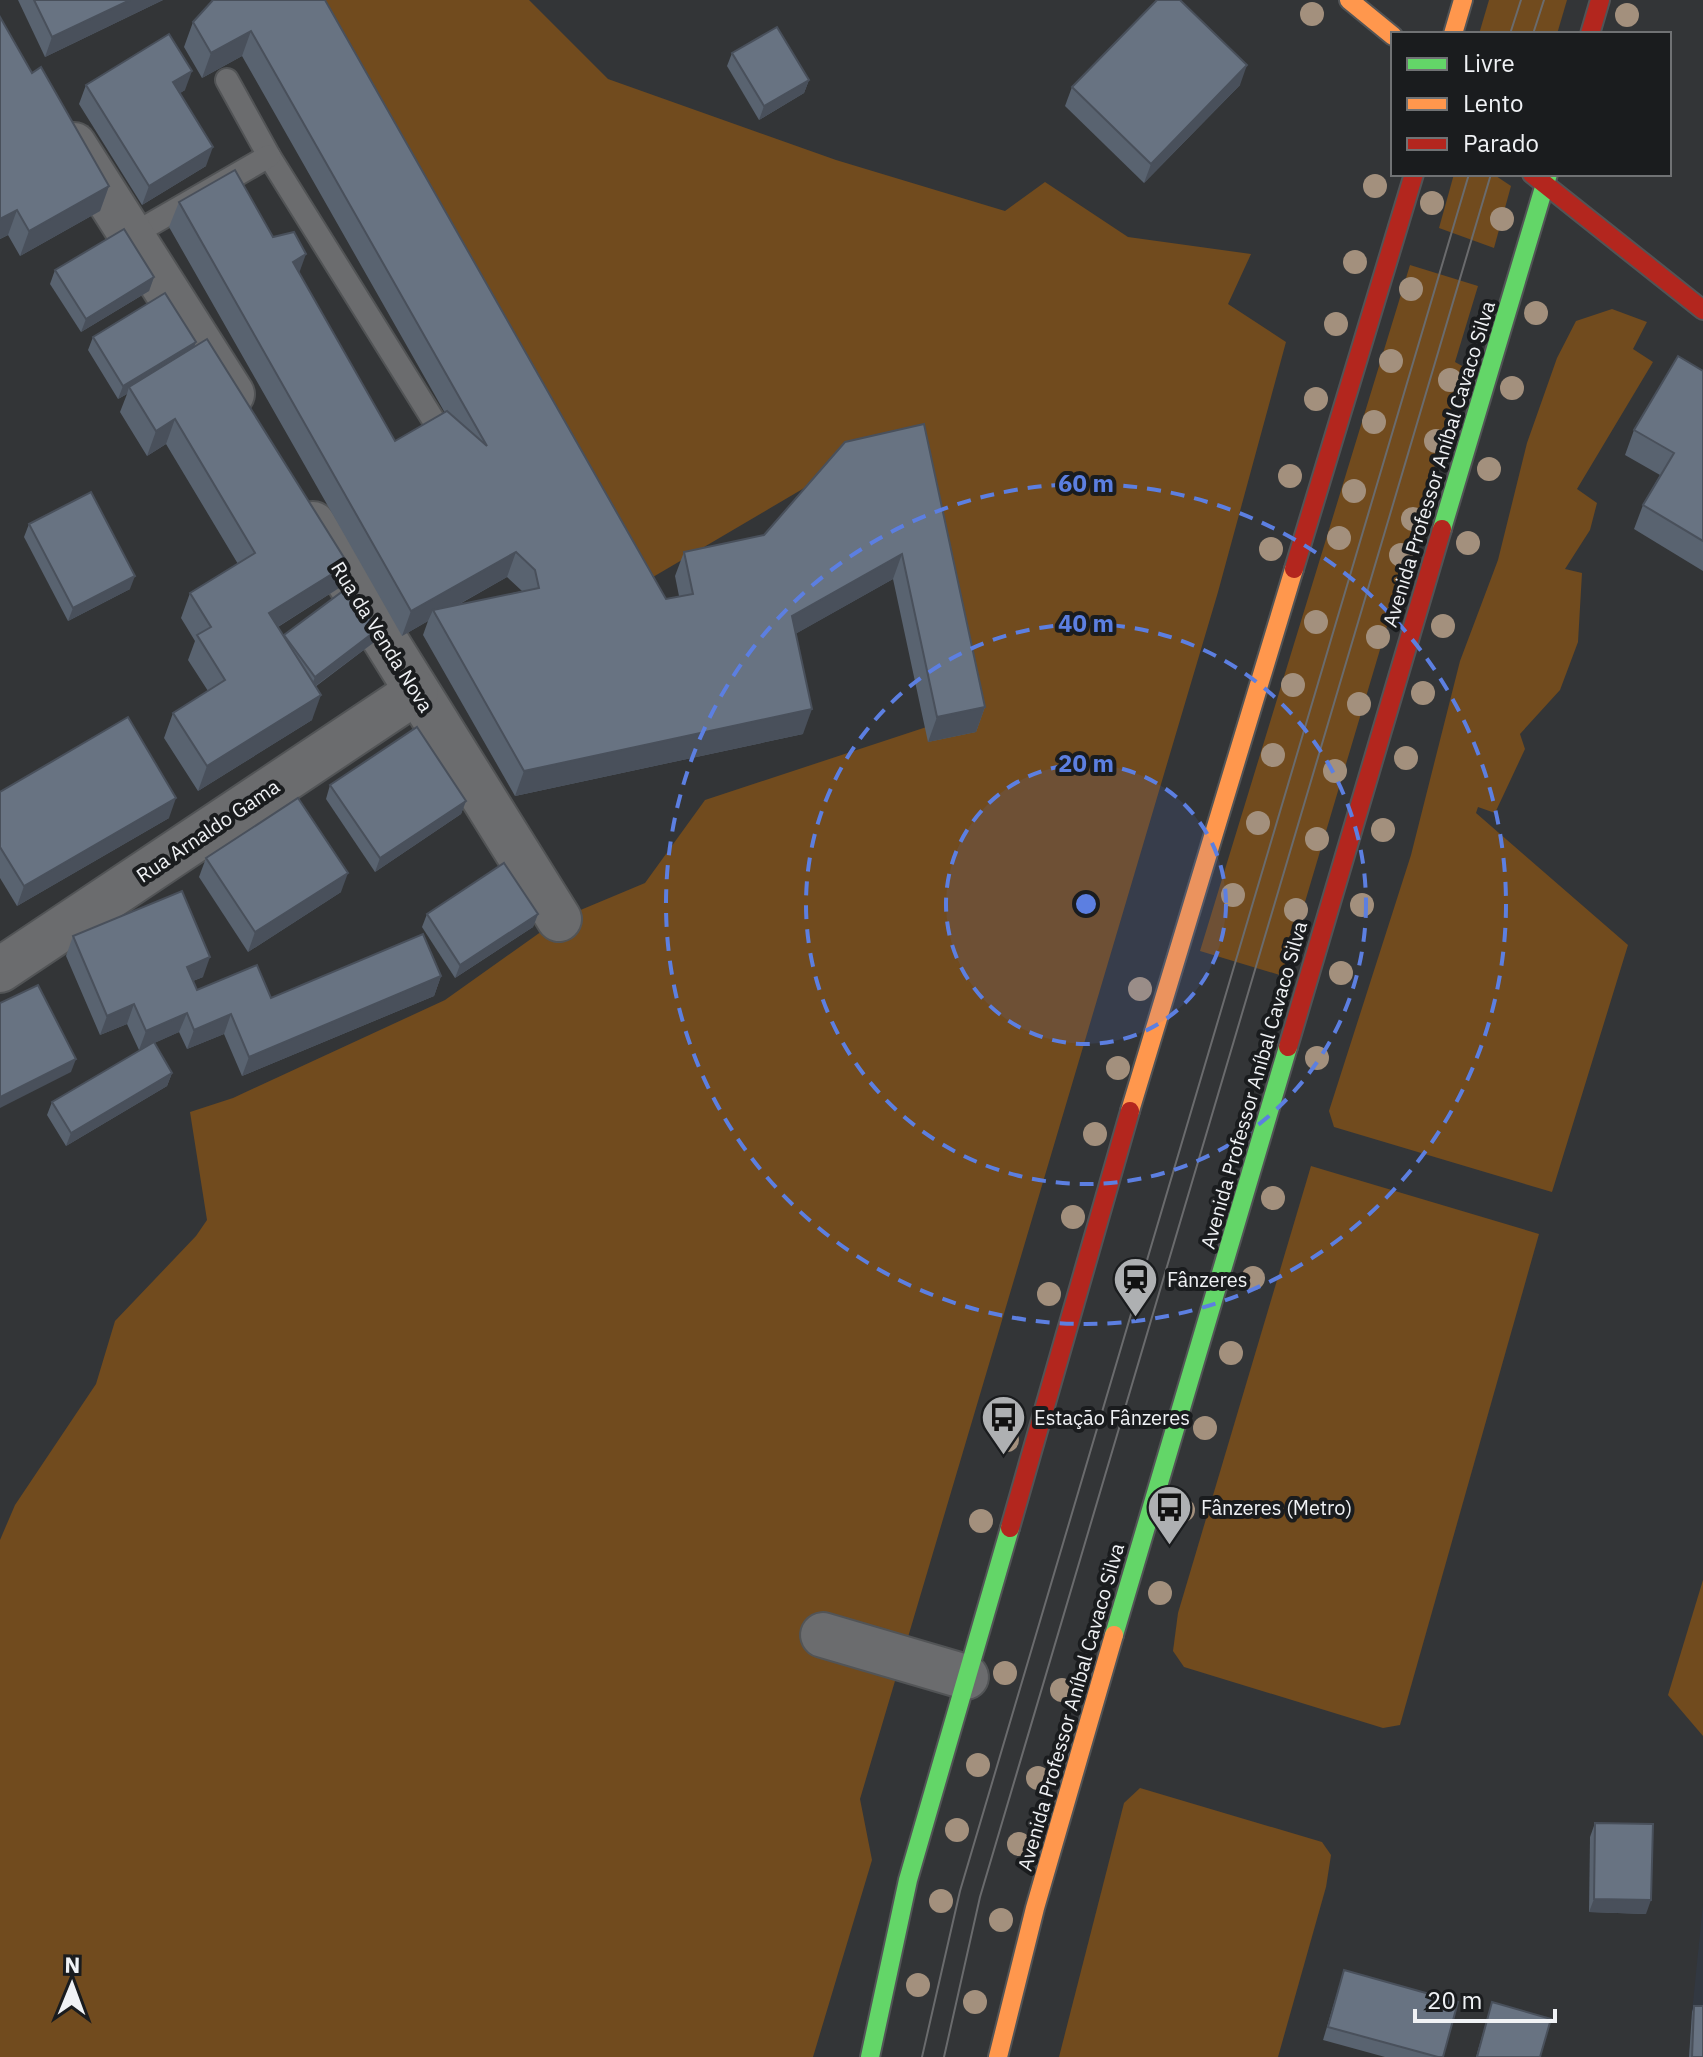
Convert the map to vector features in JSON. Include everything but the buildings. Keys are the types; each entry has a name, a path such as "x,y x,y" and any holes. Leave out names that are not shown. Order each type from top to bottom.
{"main road":[{"path":"1349,0 1391,34"},
{"path":"1454,32 1463,0"},
{"path":"1591,32 1600,0"},
{"path":"870,2057 908,1880 966,1677 1165,991 1413,176"},
{"path":"1542,178 1703,310"},
{"name":"Avenida Professor Aníbal Cavaco Silva","path":"998,2057 1035,1908 1092,1708 1542,178"}],"street":[{"path":"49,107 256,433"},
{"name":"Rua da Venda Nova","path":"289,485 559,919"},
{"name":"Rua Arnaldo Gama","path":"0,970 416,692"},
{"path":"823,1635 966,1677"}],"lane":[{"path":"227,80 269,156 462,465"},
{"path":"132,235 269,156"}],"shaded area":[{"path":"305,0 529,0 608,79 836,160 1005,211 1045,182 1128,237 1251,254 1228,304 1286,342 1218,592 860,1799 872,1860 813,2057 0,2057 0,1540 15,1505 96,1384 115,1321 196,1236 207,1220 190,1112 233,1098 445,1000 559,919 645,883 705,800 972,712 874,447 653,577"},
{"path":"1489,0 1567,0 1558,32 1480,32"},
{"path":"1453,176 1496,176 1511,186 1494,248 1439,228"},
{"path":"1410,265 1478,286 1455,362 1464,367 1283,976 1200,951"},
{"path":"1612,309 1647,322 1633,349 1653,362 1577,489 1597,503 1590,530 1565,569 1582,573 1578,642 1560,690 1520,734 1525,749 1495,813 1478,807 1476,813 1628,945 1552,1192 1334,1127 1329,1111 1411,855 1460,661 1498,560 1527,443 1557,358 1576,321"},
{"path":"1311,1166 1539,1234 1400,1725 1383,1728 1184,1667 1173,1651 1178,1613"},
{"path":"1703,1580 1703,1736 1668,1695"},
{"path":"1140,1788 1322,1842 1331,1855 1326,1887 1278,2057 1059,2057 1124,1803"},
{"path":"1703,1904 1703,2057 1689,2057 1692,2012"}],"tram line":[{"path":"1511,32 1521,0"},
{"path":"1534,32 1544,0"},
{"path":"922,2057 960,1891 1468,176"},
{"path":"944,2057 980,1897 1490,176"}],"traffic: fast":[{"path":"1442,529 1547,176"},
{"path":"1114,1635 1288,1047"},
{"path":"870,2057 908,1880 1010,1528"}],"traffic: slow":[{"path":"1349,0 1391,34"},
{"path":"1454,32 1463,0"},
{"path":"1130,1111 1294,569"},
{"path":"998,2057 1035,1908 1114,1635"}],"traffic: jam":[{"path":"1591,32 1600,0"},
{"path":"1294,569 1413,176"},
{"path":"1535,176 1703,310"},
{"path":"1288,1047 1442,529"},
{"path":"1010,1528 1130,1111"}],"place":[{"name":"Fânzeres","path":"1136,1319"},
{"name":"Estação Fânzeres","path":"1003,1457"},
{"name":"Fânzeres (Metro)","path":"1170,1547"}]}
